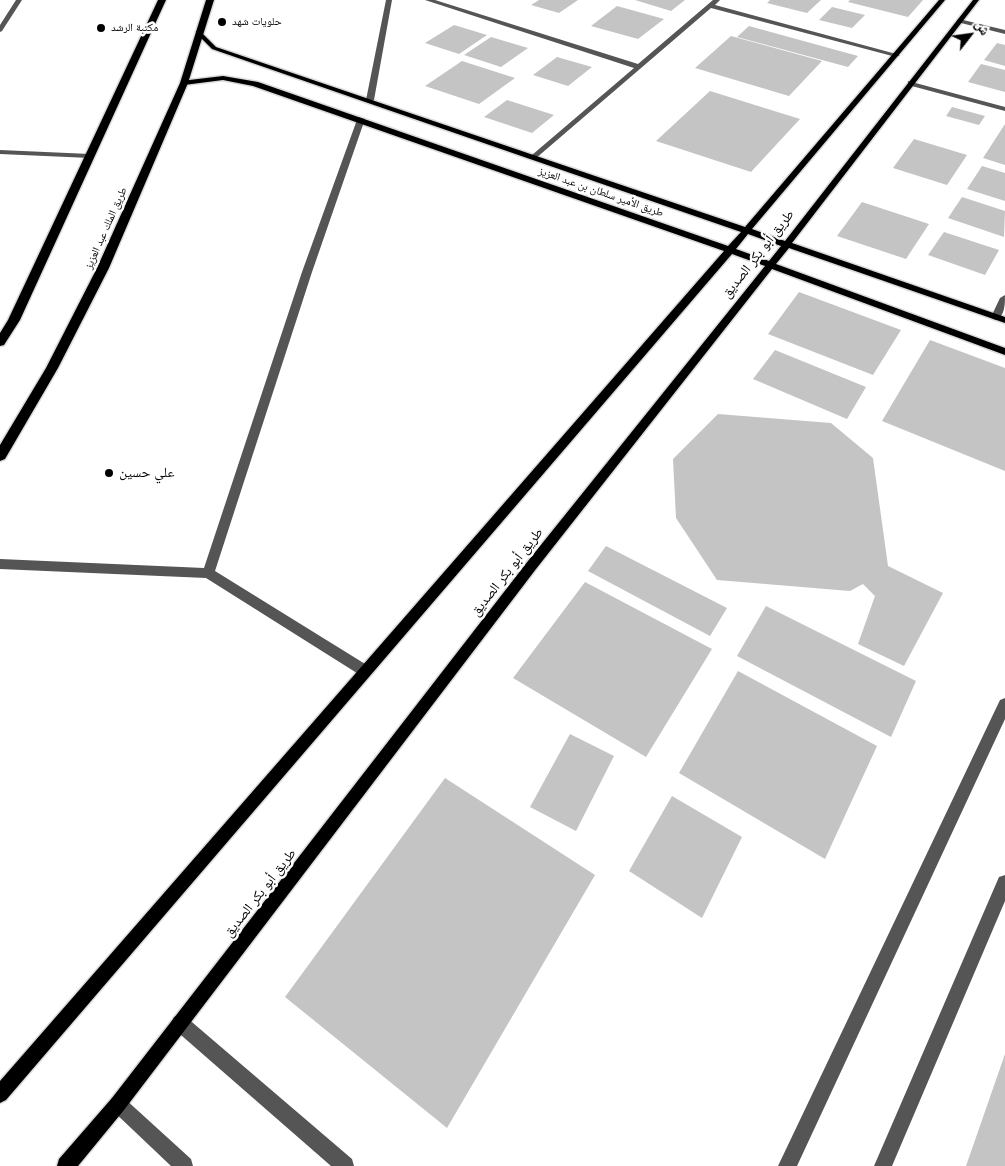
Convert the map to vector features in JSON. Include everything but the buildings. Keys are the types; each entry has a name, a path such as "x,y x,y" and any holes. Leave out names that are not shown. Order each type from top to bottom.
{"highway":[{"path":"0,342 14,320 162,0"},
{"name":"طريق الملك عبد العزيز","path":"0,456 52,368 103,268 184,84 198,32 210,0"}],"main road":[{"name":"طريق أبو بكر الصديق","path":"0,1094 730,250 942,0"},
{"name":"طريق أبو بكر الصديق","path":"66,1166 118,1104 532,565 770,266 976,0"},
{"name":"طريق الأمير سلطان بن عبد العزيز","path":"198,32 214,48 370,100 1000,318"},
{"name":"طريق الأمير سلطان بن عبد العزيز","path":"184,84 223,78 255,84 361,119 730,250 1005,352"}],"street":[{"path":"0,30 19,0"},
{"path":"370,100 390,0"},
{"path":"428,0 639,67"},
{"path":"535,157 717,0"},
{"path":"710,6 896,55"},
{"path":"959,21 1005,32"},
{"path":"910,83 1005,109"},
{"path":"208,573 307,272 361,119"},
{"path":"0,152 90,156"},
{"path":"1000,318 1005,298"},
{"path":"0,564 208,573 365,671"},
{"path":"787,1166 1005,704"},
{"path":"883,1166 1005,883"},
{"path":"180,1023 345,1166"},
{"path":"118,1104 184,1166"}],"place":[{"name":"حلويات شهد","path":"222,22"},
{"name":"مكتبة الرشد","path":"101,28"},
{"name":"علي حسين","path":"109,473"}]}
